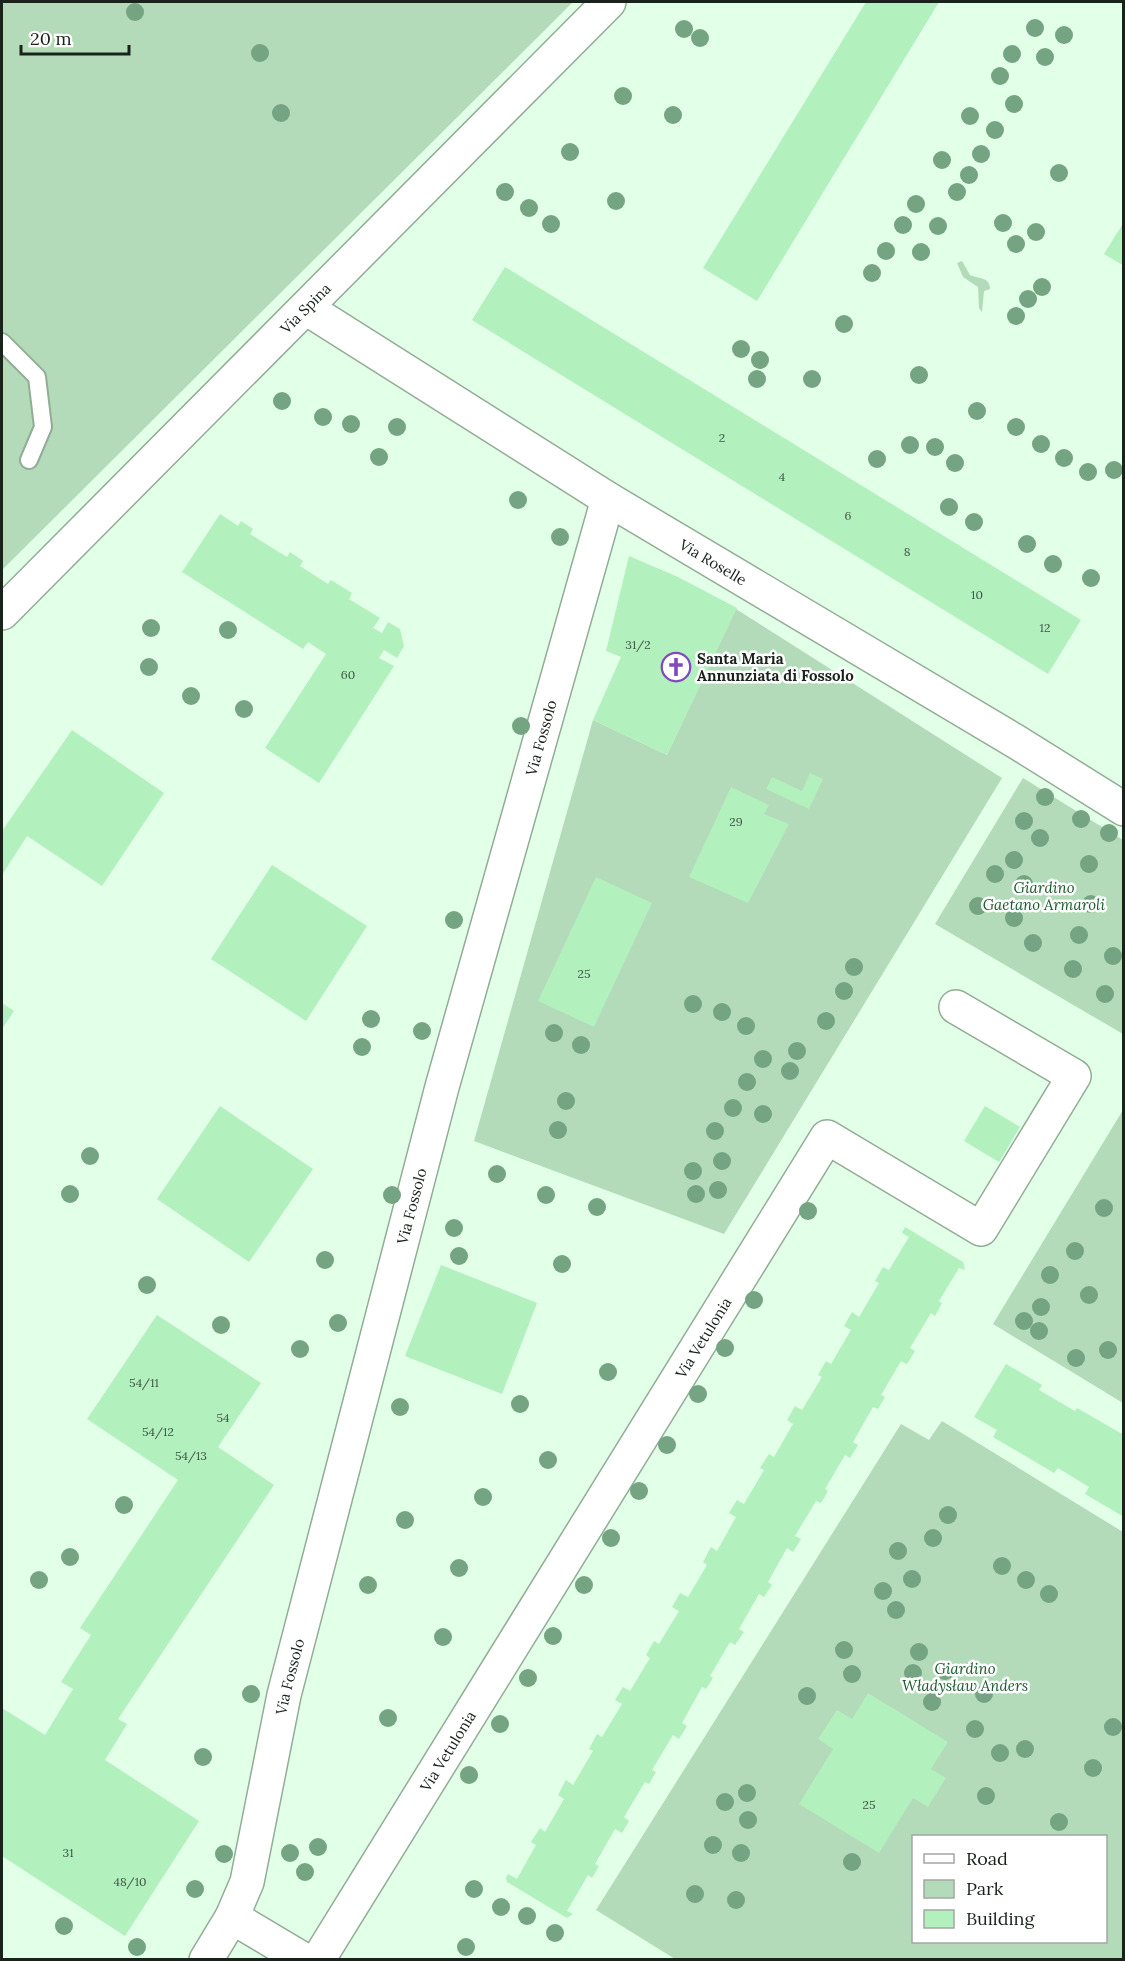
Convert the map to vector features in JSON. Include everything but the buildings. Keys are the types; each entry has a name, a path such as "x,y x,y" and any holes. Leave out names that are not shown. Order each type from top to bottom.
{"street":[{"name":"Via Spina","path":"2,613 51,560 306,308 609,2"},
{"name":"Via Roselle","path":"306,308 608,499 1005,734 1124,809"},
{"name":"Via Fossolo","path":"206,1959 232,1917 247,1882 284,1695 442,1087 608,499"},
{"name":"Via Vetulonia","path":"318,1959 827,1137 981,1229 1074,1076 956,1007"},
{"path":"232,1917 304,1959"}],"lane":[{"path":"2,342 37,377 43,427 29,460"}],"green space":[{"path":"2,2 573,2 2,570"},
{"path":"962,261 970,275 986,280 990,285 990,289 984,291 982,312 979,308 978,287 963,277 957,263"},
{"path":"736,609 1002,778 724,1234 474,1141 593,720 667,755"},
{"name":"Giardino Gaetano Armaroli","path":"1023,778 1123,840 1123,1034 935,924"},
{"path":"1123,1110 1123,1403 993,1324"},
{"name":"Giardino Władysław Anders","path":"942,1421 1123,1532 1123,1959 675,1959 596,1910 901,1424 929,1440"}],"place":[{"name":"Santa Maria Annunziata di Fossolo","path":"676,667"}]}
